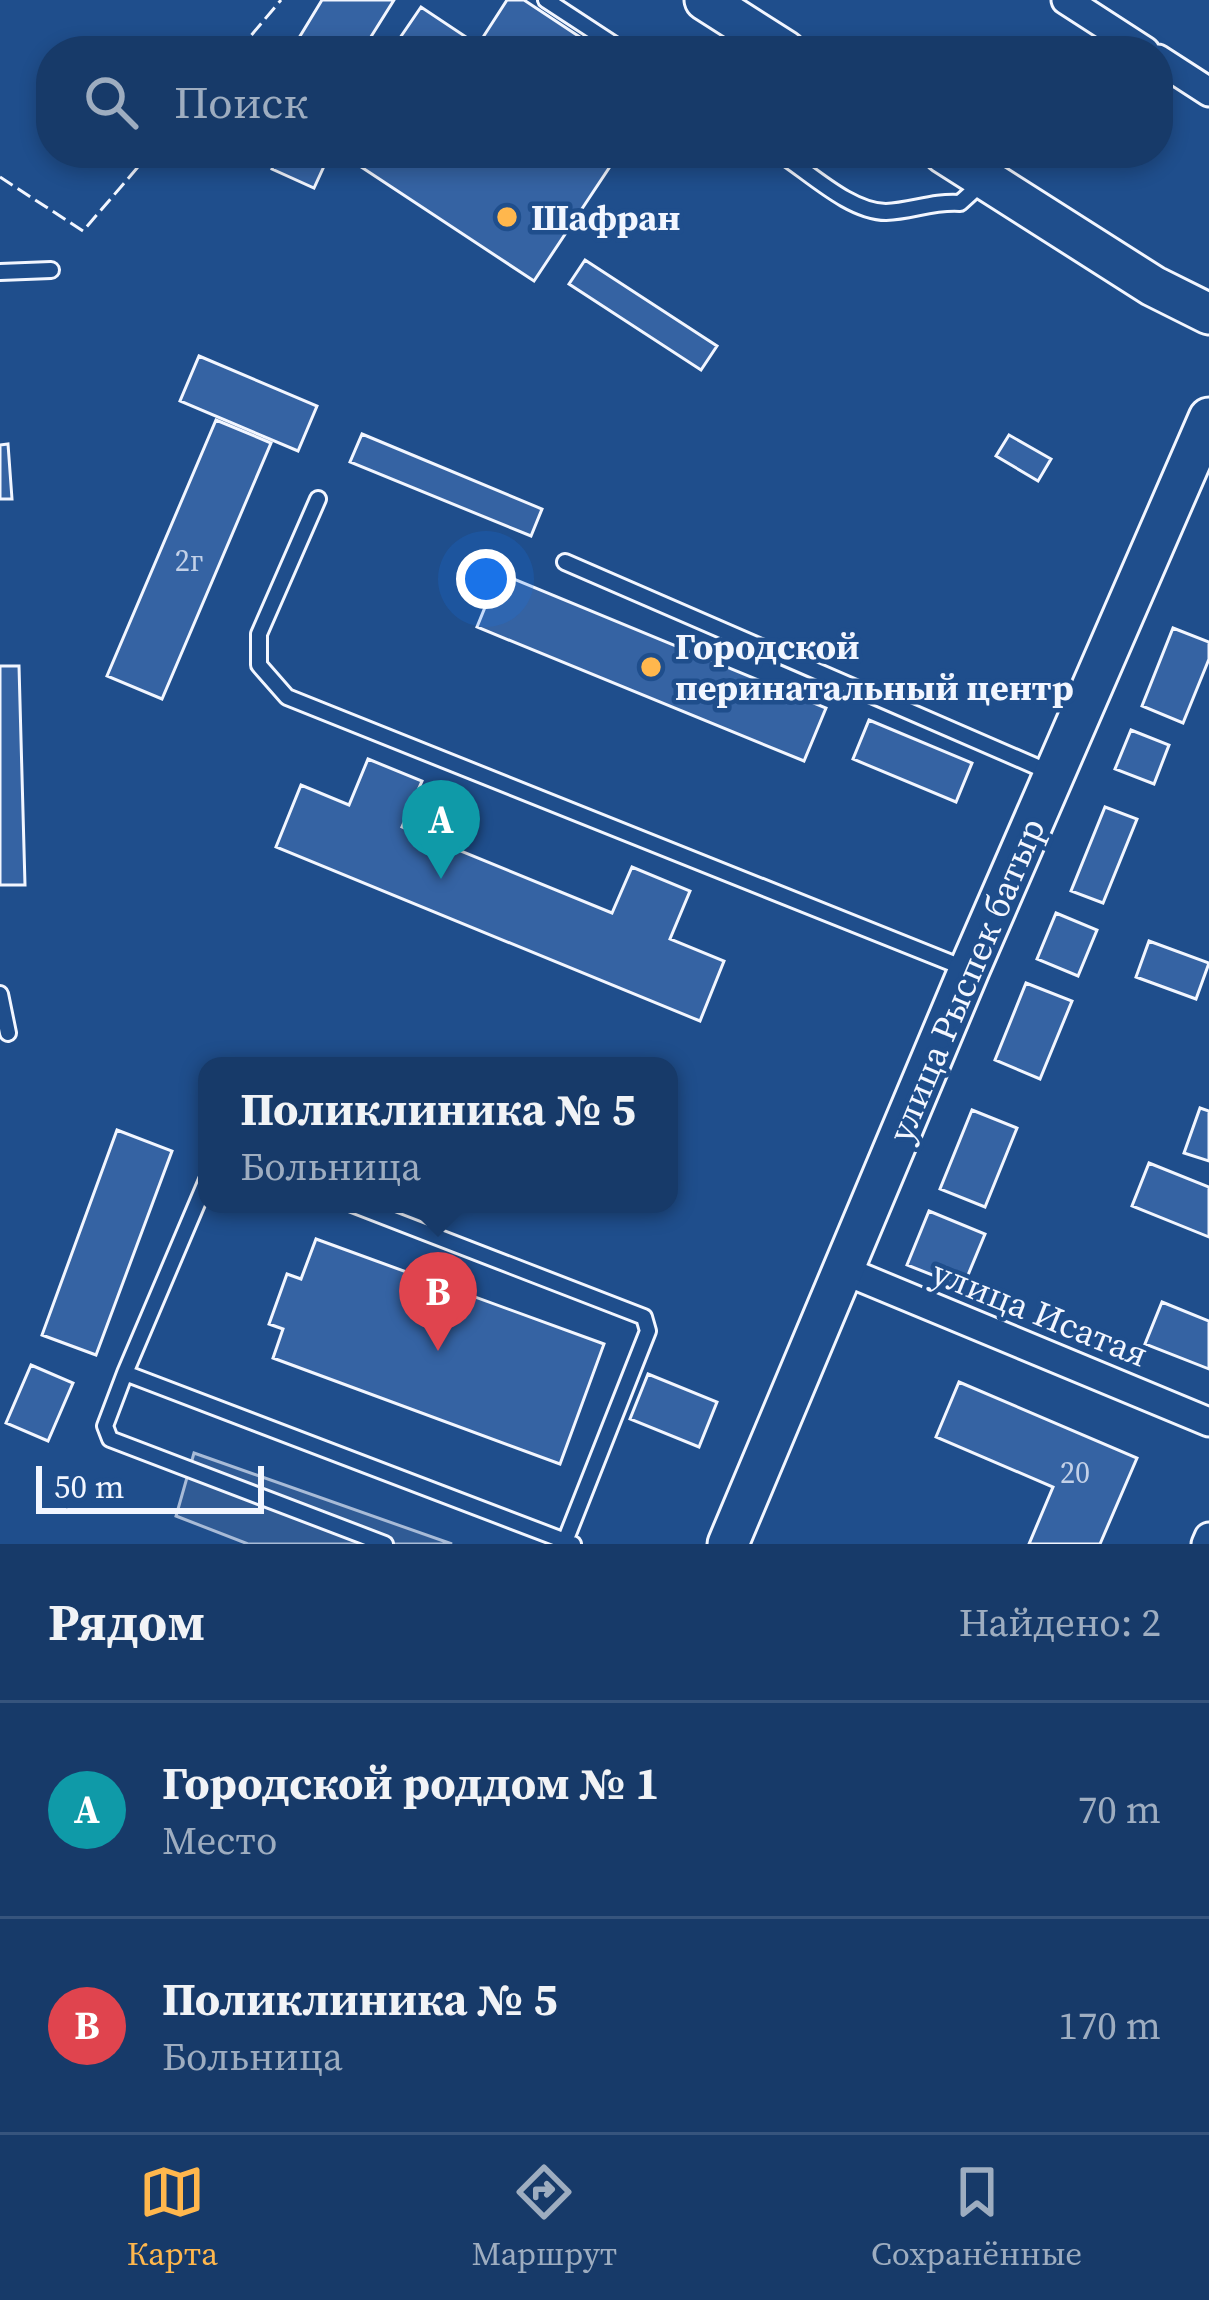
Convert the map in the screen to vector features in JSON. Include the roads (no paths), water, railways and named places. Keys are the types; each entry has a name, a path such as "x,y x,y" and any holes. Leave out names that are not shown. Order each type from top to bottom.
{"street":[{"path":"705,0 761,36"},
{"path":"1066,0 1122,36"},
{"path":"1173,69 1209,92"},
{"path":"968,168 1153,286 1209,314"},
{"name":"улица Рыспек батыр","path":"728,1544 969,970 1209,418"},
{"name":"улица Исатая","path":"843,1270 1209,1422"}],"lane":[{"path":"546,0 601,36"},
{"path":"802,168 862,207 887,212 929,200 960,203 986,179"},
{"path":"0,272 51,270"},
{"path":"319,499 259,634 259,665 287,697 969,970"},
{"path":"565,562 1054,773"},
{"path":"0,994 8,1033"},
{"path":"198,1201 124,1373 105,1426 110,1439 385,1544"},
{"path":"124,1373 567,1543 648,1331 644,1317 375,1213"}],"place":[{"name":"Шафран","path":"507,217"},
{"name":"Городской перинатальный центр","path":"651,667"},
{"name":"Городской роддом № 1","path":"441,879"},
{"name":"Поликлиника № 5","path":"438,1351"}]}
